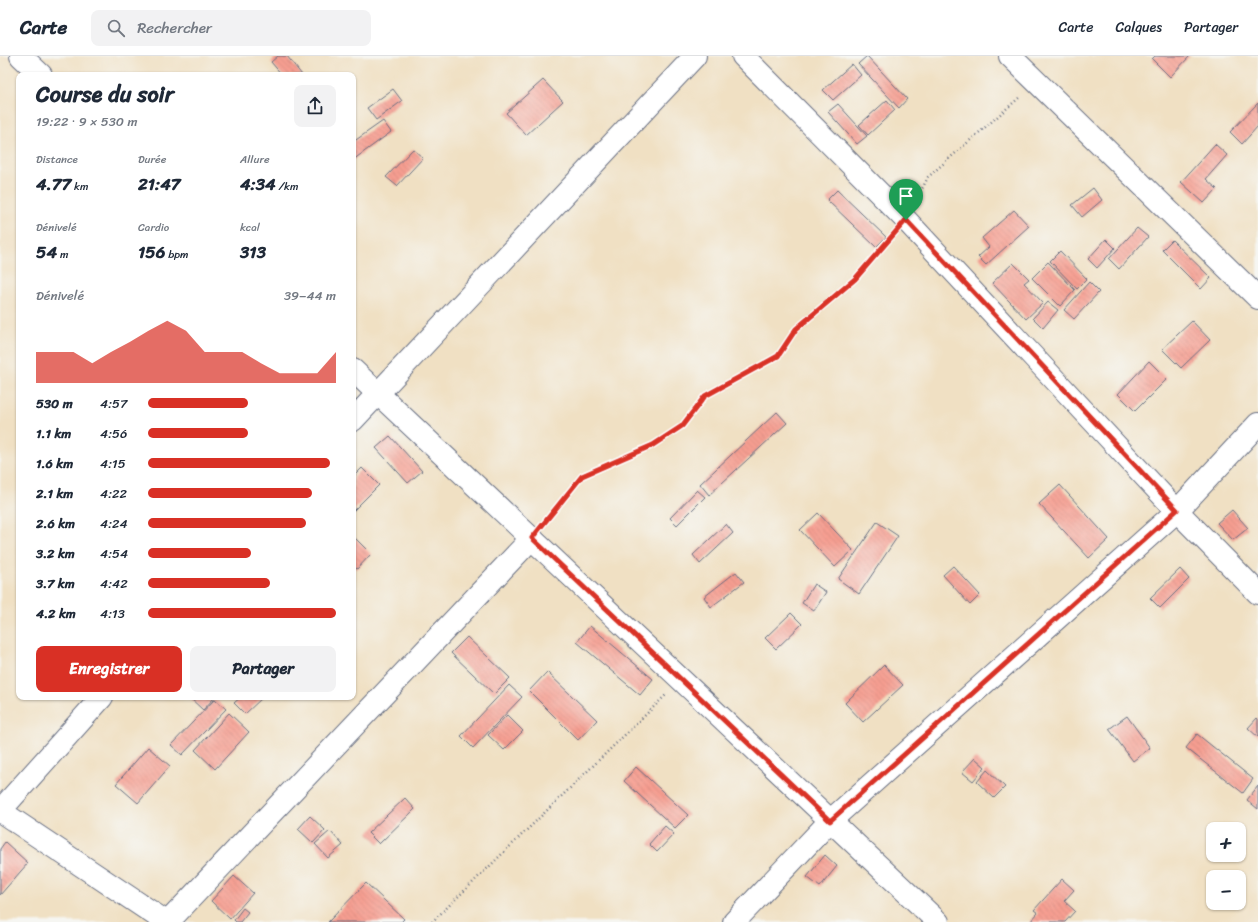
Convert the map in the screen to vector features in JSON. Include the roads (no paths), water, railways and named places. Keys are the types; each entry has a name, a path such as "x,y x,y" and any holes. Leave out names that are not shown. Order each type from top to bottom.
{"street":[{"path":"21,56 38,72"},
{"path":"356,417 695,56"},
{"path":"743,56 906,220 1177,510 1258,593"},
{"path":"1010,56 1258,298"},
{"path":"356,373 938,922"},
{"path":"734,922 830,821 1177,510 1258,424"},
{"path":"99,700 0,811 167,922 532,538"}]}
